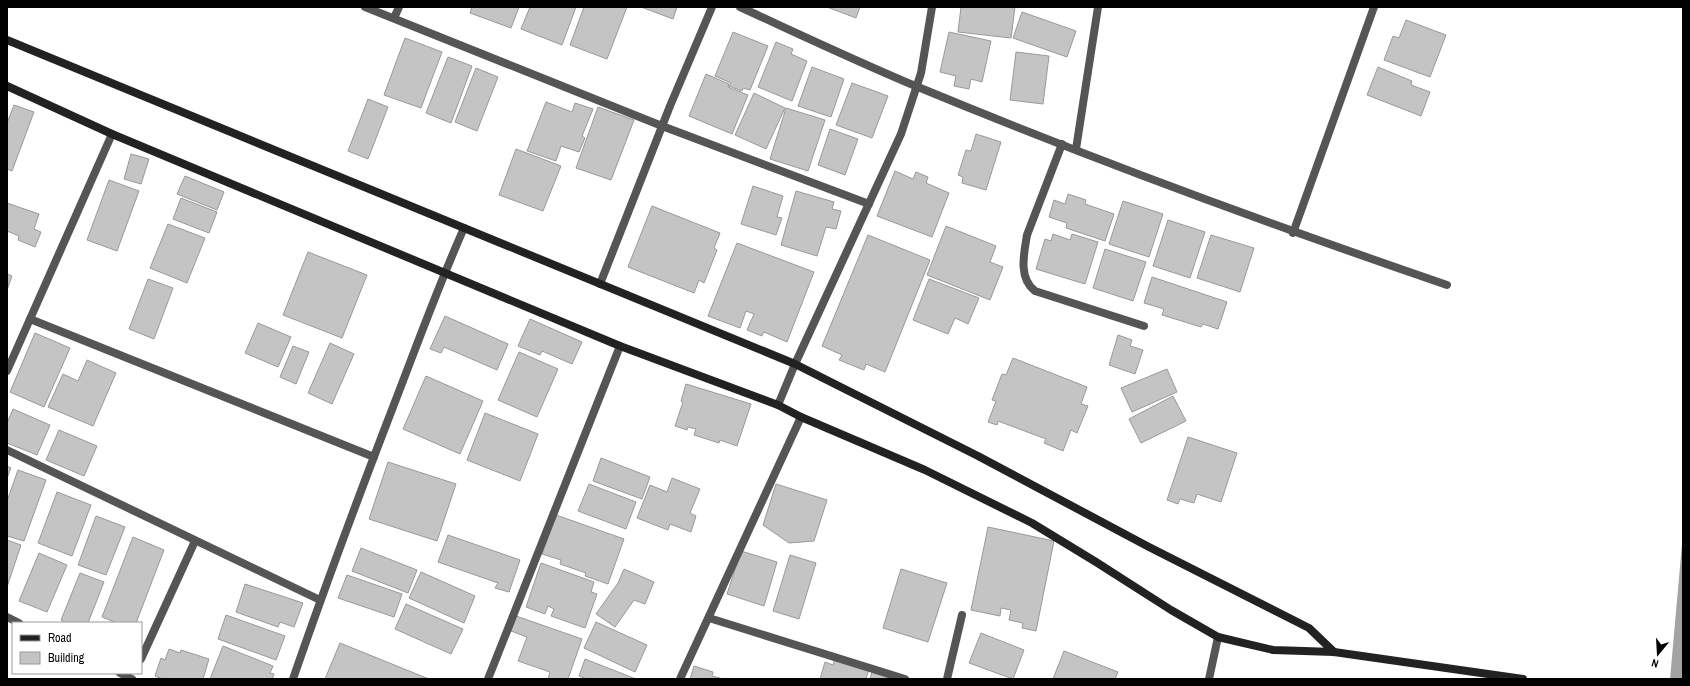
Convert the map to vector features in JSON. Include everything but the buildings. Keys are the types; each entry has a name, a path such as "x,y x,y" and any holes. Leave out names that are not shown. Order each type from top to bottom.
{"main road":[{"path":"7,40 794,364 978,456 1149,547 1309,628 1334,652"},
{"path":"7,86 112,134 444,273 620,346 778,405 801,417 925,470 1032,523 1171,610 1218,637 1273,650 1334,652 1522,679"}],"street":[{"path":"365,7 662,126 869,204"},
{"path":"394,18 399,7"},
{"path":"600,284 662,126 712,7"},
{"path":"740,7 916,86 1062,144 1293,233 1447,285"},
{"path":"778,405 794,364 902,134 921,73 932,7"},
{"path":"1076,149 1098,7"},
{"path":"1293,233 1374,7"},
{"path":"7,371 112,134"},
{"path":"1062,144 1027,235 1023,267 1029,286 1035,291 1144,326"},
{"path":"293,679 320,600 374,457 444,273 464,228"},
{"path":"30,319 374,457"},
{"path":"488,679 620,346"},
{"path":"680,679 801,417"},
{"path":"7,450 194,541 320,600"},
{"path":"142,657 194,541"},
{"path":"947,679 962,615"},
{"path":"7,617 17,622"},
{"path":"708,618 905,679"},
{"path":"1209,679 1218,637"},
{"path":"122,674 132,679"}],"shaded area":[{"path":"1683,533 1683,679 1670,679"}]}
